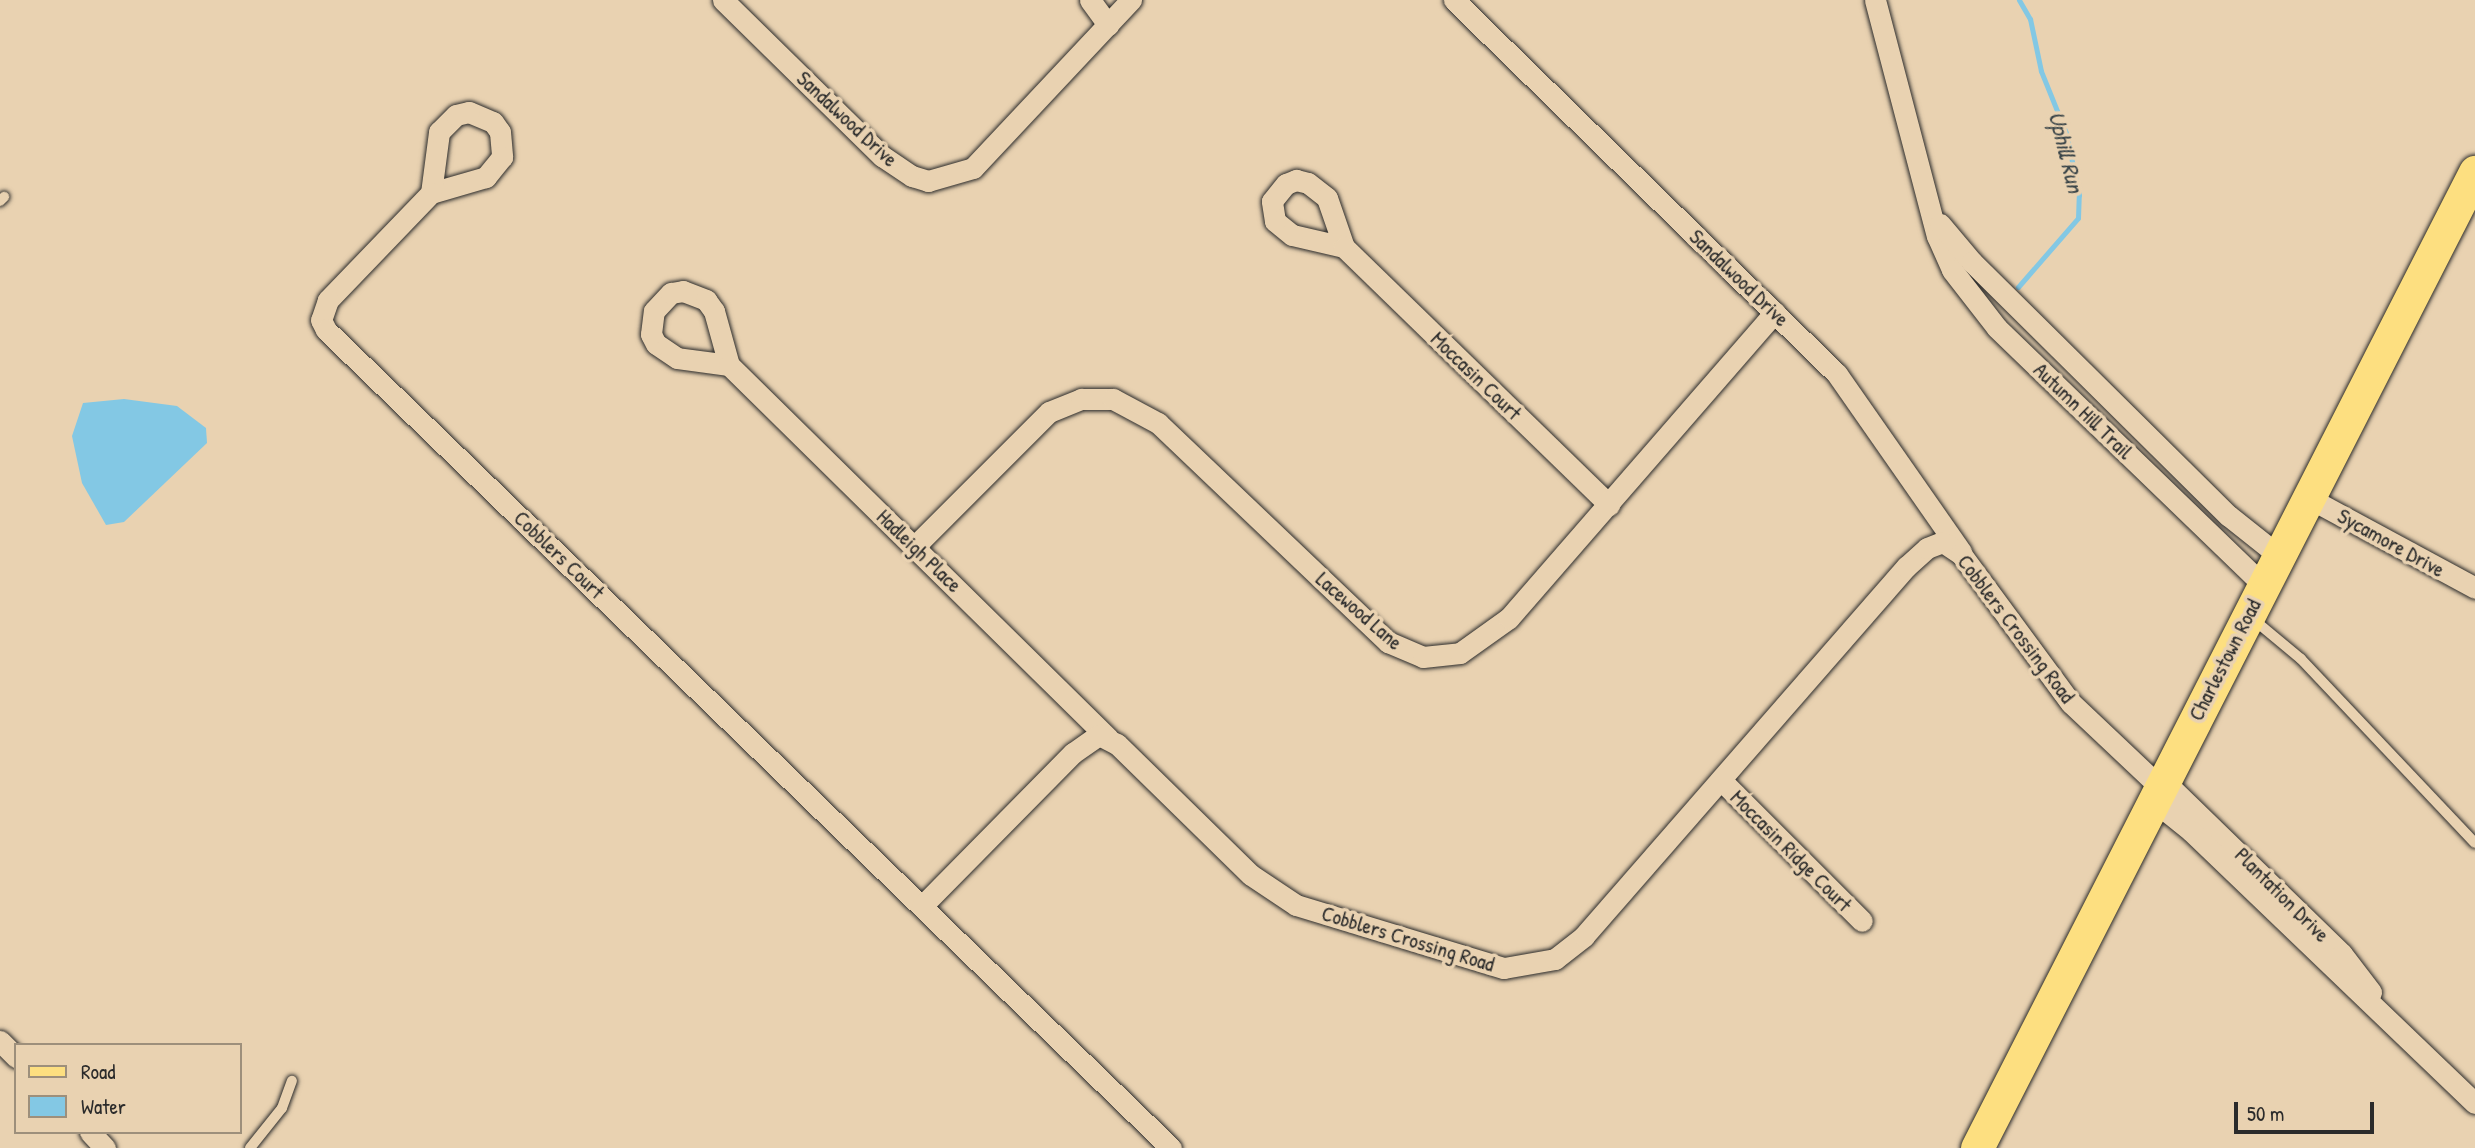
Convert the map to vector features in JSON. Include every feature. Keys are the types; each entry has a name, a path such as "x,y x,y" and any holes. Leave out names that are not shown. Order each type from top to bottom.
{"main road":[{"name":"Charlestown Road","path":"1977,1148 2307,498 2474,178"}],"street":[{"name":"Sandalwood Drive","path":"723,0 882,156 912,176 928,181 973,169 1131,0"},
{"path":"1090,0 1108,25"},
{"name":"Sandalwood Drive","path":"1454,0 1775,312 1851,391 1986,588"},
{"name":"Autumn Hill Trail","path":"1875,0 1932,216 1952,270 1997,328 2263,585"},
{"name":"Cobblers Court","path":"431,192 356,266 328,300 321,320 326,330 922,906"},
{"name":"Autumn Hill Trail","path":"1932,216 1972,262 2229,516 2278,555"},
{"name":"Moccasin Court","path":"1344,247 1609,505"},
{"name":"Lacewood Lane","path":"915,547 1049,412 1081,399 1113,399 1158,423 1388,642 1405,652 1442,656 1460,653 1494,632 1609,505 1775,312"},
{"name":"Hadleigh Place","path":"729,365 1108,738"},
{"name":"Sycamore Drive","path":"2307,498 2475,588"},
{"name":"Cobblers Crossing Road","path":"1108,738 1251,875 1280,897 1371,931 1504,968 1555,959 1584,936 1927,548 1943,542 1951,545 1986,588 2071,703 2159,790"},
{"path":"1108,738 1099,735 1084,742 922,906 1171,1148"},
{"name":"Moccasin Ridge Court","path":"1721,780 1861,921"},
{"name":"Plantation Drive","path":"2159,790 2191,831 2475,1103"},
{"path":"0,1041 14,1055"},
{"path":"92,1134 105,1148"}],"lane":[{"path":"2248,615 2301,659 2475,843"},
{"path":"250,1148 282,1108 292,1081"}],"water":[{"path":"124,399 177,406 206,428 207,443 124,522 106,525 82,483 72,436 83,403"}],"waterway":[{"name":"Uphill Run","path":"2018,287 2078,218 2079,195 2066,133 2041,71 2030,19 2019,0"}]}
